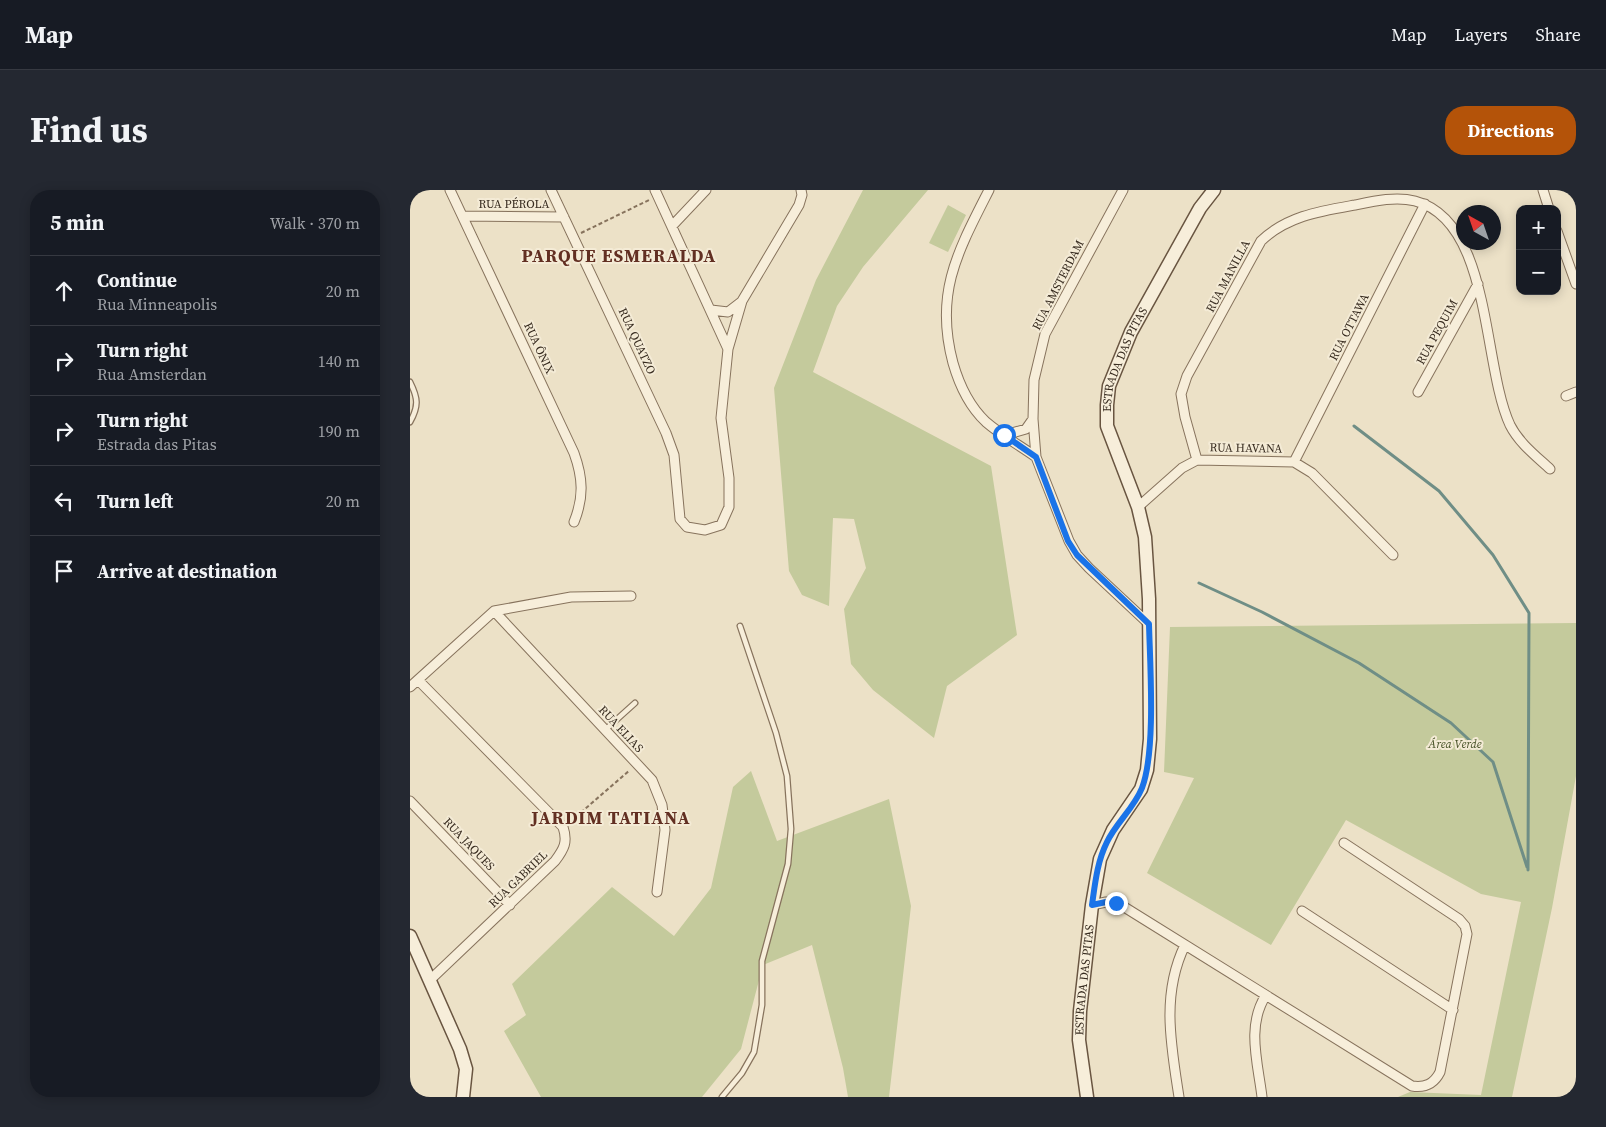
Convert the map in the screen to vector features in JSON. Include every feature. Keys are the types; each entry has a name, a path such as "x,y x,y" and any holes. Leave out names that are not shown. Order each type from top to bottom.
{"main road":[{"name":"ESTRADA DAS PITAS","path":"1087,1097 1079,1040 1092,905 1100,859 1106,843 1141,789 1147,770 1150,740 1147,560 1142,521 1108,426 1106,405 1109,386 1131,332 1200,208 1214,190"},
{"path":"410,936 464,1062 466,1069 463,1097"}],"street":[{"name":"RUA ÔNIX","path":"450,190 557,415 580,472 582,492 574,522"},
{"name":"RUA QUATZO","path":"552,190 669,440 674,454 677,510 680,519 687,527 705,530 721,525 726,517 729,478 720,418 728,349"},
{"path":"672,226 706,190"},
{"path":"728,349 742,301 799,205 802,195 801,190"},
{"path":"989,190 956,258 945,308 951,355 965,395 985,421 1036,457"},
{"name":"RUA AMSTERDAM","path":"1123,190 1045,334 1034,380 1033,419 1036,457 1068,541 1077,555 1149,624"},
{"path":"1543,190 1549,205"},
{"path":"656,193 728,349"},
{"name":"RUA MANILLA","path":"1197,460 1185,417 1181,394 1187,376 1262,241 1272,231 1286,222 1319,211 1398,199 1414,200 1425,204 1440,214 1453,228 1472,266 1478,284 1494,374 1503,408 1516,436 1550,469"},
{"name":"RUA OTTAWA","path":"1294,462 1425,204"},
{"name":"RUA PÉROLA","path":"464,216 564,217"},
{"path":"1561,242 1576,284"},
{"name":"RUA PEQUIM","path":"1418,392 1478,284"},
{"path":"711,310 728,312 742,301"},
{"path":"1566,396 1576,392"},
{"path":"1004,435 1026,429 1033,419"},
{"name":"RUA HAVANA","path":"1138,507 1182,468 1197,460 1294,462 1324,484 1393,555"},
{"path":"410,687 419,681 494,611 571,597 631,596"},
{"name":"RUA ELIAS","path":"494,611 652,780 662,805 665,830 657,892"},
{"path":"419,681 563,827"},
{"name":"RUA JAQUES","path":"410,801 510,905"},
{"name":"RUA GABRIEL","path":"430,980 510,905 564,849 566,837 563,827"},
{"path":"1092,905 1106,902 1122,905 1412,1086 1418,1087 1434,1082 1440,1072 1467,934 1463,922 1344,843"},
{"path":"1302,911 1453,1010"},
{"path":"1179,1097 1169,1015 1174,974 1185,945"},
{"path":"1262,1097 1254,1035 1256,1017 1266,995"}],"lane":[{"path":"410,382 417,397 417,410 410,422"},
{"path":"722,1097 742,1073 754,1052 762,1005 762,961 788,864 792,829 787,776 776,733 740,626"},
{"path":"605,730 635,703"}],"path":[{"path":"574,237 656,193"},
{"path":"563,827 637,763"}],"green space":[{"path":"863,190 928,190 863,267 837,306 813,372 991,466 1017,635 947,686 934,738 873,690 851,664 844,609 866,568 854,519 833,518 829,606 802,595 789,571 774,388 816,280"},
{"path":"948,205 966,215 948,252 929,243"},
{"name":"Área Verde","path":"1576,623 1576,776 1552,908 1512,1097 1398,1097 1410,1092 1481,1095 1521,902 1481,894 1346,820 1271,945 1147,873 1194,778 1164,772 1170,627"},
{"path":"751,771 777,841 889,799 911,906 889,1097 848,1097 843,1068 812,945 763,965 741,1049 702,1097 541,1097 504,1031 526,1015 512,984 612,887 674,936 711,888 733,787"}],"waterway":[{"path":"1354,426 1439,491 1493,555 1529,613 1528,870"},
{"path":"1199,583 1262,612 1359,663 1451,723 1493,762 1527,867"}],"district":[{"name":"PARQUE ESMERALDA","path":"619,256"},
{"name":"JARDIM TATIANA","path":"611,818"}],"route":[{"path":"1004,435 1036,457 1068,541 1077,555 1149,624 1150,740 1147,770 1141,789 1106,843 1100,859 1092,905 1106,902 1116,903"}]}
